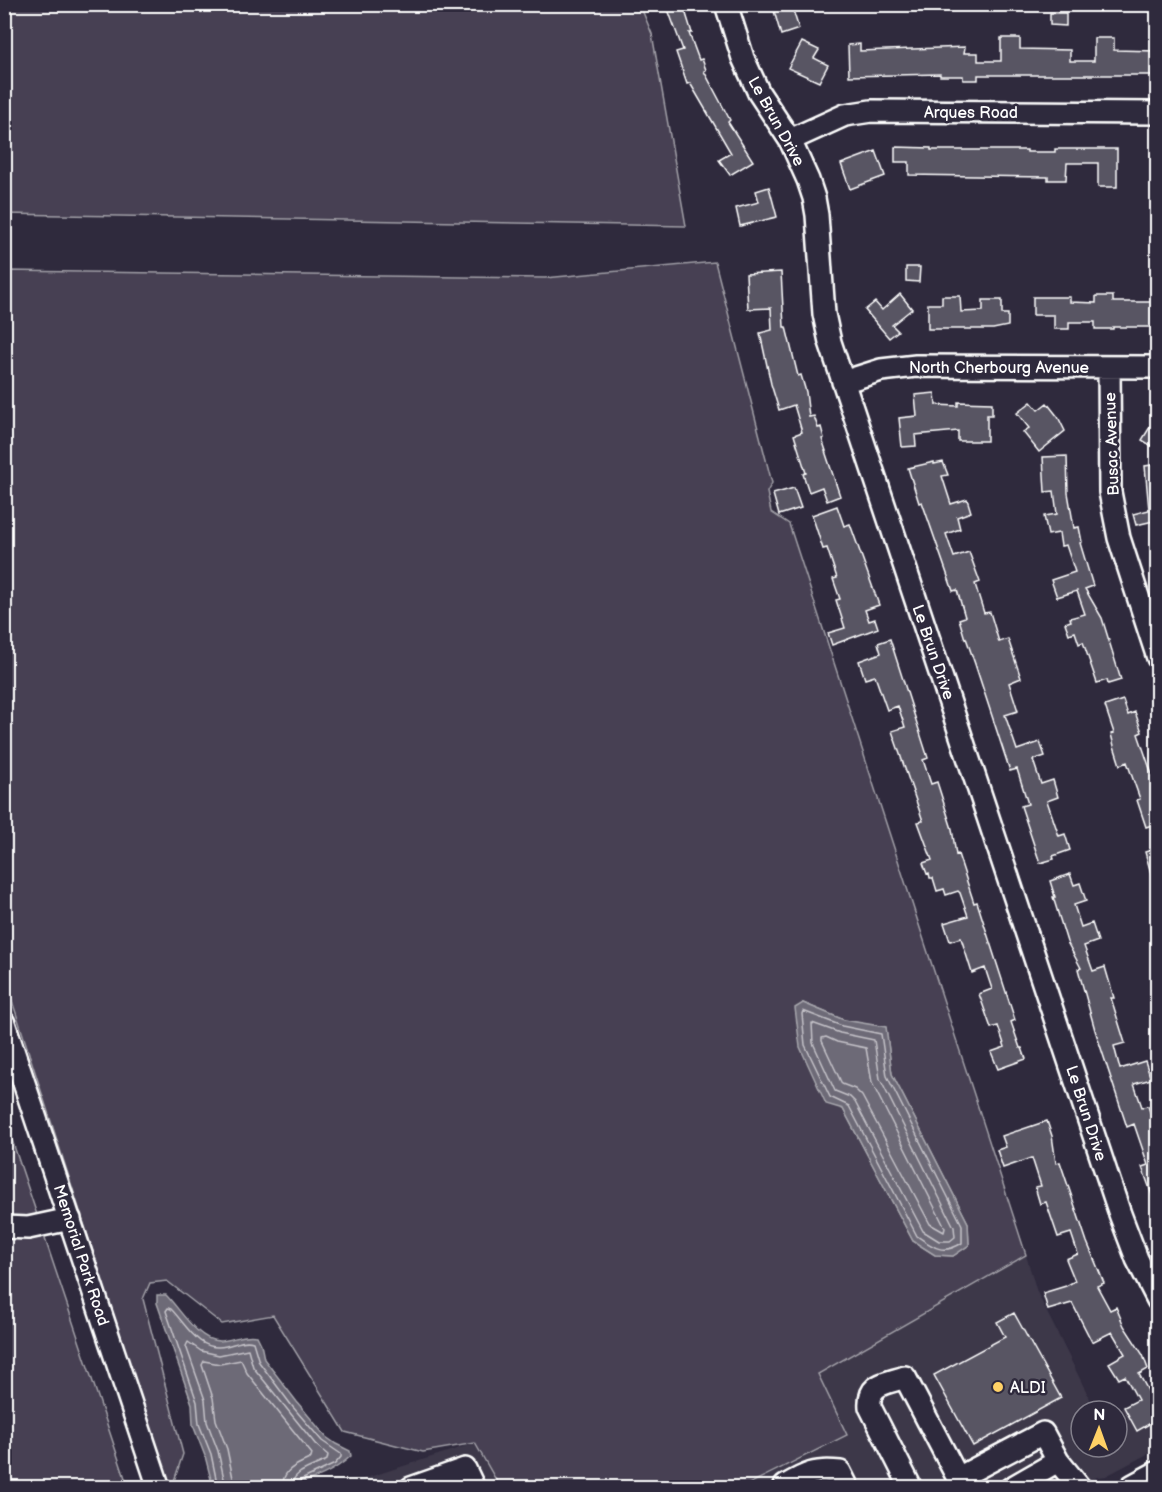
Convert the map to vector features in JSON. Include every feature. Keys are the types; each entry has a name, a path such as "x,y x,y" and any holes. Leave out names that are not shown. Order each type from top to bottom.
{"main road":[{"path":"1134,1488 1158,1475"}],"street":[{"name":"Le Brun Drive","path":"726,4 743,58 759,93 790,140 808,180 817,215 824,314 830,342 1120,1214 1137,1259 1158,1300"},
{"name":"Arques Road","path":"790,140 845,115 871,111 1158,113"},
{"name":"North Cherbourg Avenue","path":"843,382 881,370 916,366 1158,367"},
{"name":"Busac Avenue","path":"1109,367 1110,492 1119,538 1158,658"},
{"name":"Memorial Park Road","path":"4,1023 159,1488"},
{"path":"4,1227 28,1228 70,1219"},
{"path":"911,1488 870,1407 869,1396 874,1388 904,1377 961,1483 1043,1433 1058,1461 1080,1488"},
{"path":"1011,1488 1058,1461"},
{"path":"411,1488 465,1469 474,1488"},
{"path":"786,1488 785,1486 810,1472 825,1470 840,1472 849,1488"}],"shaded area":[{"path":"5,5 640,5 652,34 686,226 5,214"},
{"path":"715,262 772,483 767,492 771,512 789,524 1026,1255 818,1374 847,1435 743,1487 500,1487 475,1443 423,1452 345,1432 273,1315 222,1324 167,1281 150,1283 143,1299 183,1454 172,1487 169,1487 5,979 4,271 545,278","holes":["803,1003 844,1020 886,1028 892,1074 968,1223 969,1245 953,1256 935,1255 913,1241 843,1109"]},
{"path":"4,1125 7,1125 128,1487 5,1487"},
{"path":"1026,1255 1037,1292 1090,1399 1069,1399 1069,1459 1129,1459 1129,1406 1157,1395 1157,1449 1106,1476 1097,1477 1078,1487 743,1488 847,1435 817,1375"},
{"path":"475,1443 500,1487 335,1488"}],"water":[{"path":"803,1003 844,1020 886,1027 892,1074 968,1223 969,1245 953,1256 935,1255 913,1241 843,1109 826,1104 800,1047 795,1008"},
{"path":"157,1295 166,1295 197,1330 211,1340 224,1341 257,1336 264,1359 297,1402 326,1437 350,1451 351,1456 336,1468 303,1482 251,1488 213,1487 205,1456 193,1425 192,1404 157,1303"}],"building":[{"path":"666,4 683,4 692,33 689,33 699,60 702,59 706,70 704,71 730,120 728,122 753,161 730,175 719,160 731,153 690,83 687,84 676,52 683,50"},
{"path":"772,4 791,4 799,29 781,35"},
{"path":"1050,13 1066,13 1066,26 1050,25"},
{"path":"1001,38 1020,38 1020,49 1070,50 1070,61 1094,61 1094,38 1114,38 1114,50 1158,51 1158,75 978,75 978,80 963,80 963,76 940,76 940,74 849,76 848,45 860,44 860,51 965,47 964,53 978,53 978,61 1001,61"},
{"path":"802,42 819,50 814,58 828,65 819,82 788,68"},
{"path":"895,147 931,148 931,150 1027,150 1027,152 1055,152 1055,149 1117,149 1117,187 1098,187 1098,163 1067,163 1066,180 1048,180 1048,177 909,175 909,162 895,162"},
{"path":"876,151 885,176 850,189 841,164"},
{"path":"769,187 777,217 740,226 736,208 759,202 756,191"},
{"path":"906,267 920,267 919,282 906,281"},
{"path":"781,272 784,327 786,327 798,376 801,375 806,392 809,417 814,416 818,428 821,427 825,451 840,496 827,501 822,487 809,492 803,474 806,473 794,435 802,432 794,405 779,410 771,384 760,333 772,330 771,308 748,309 746,274"},
{"path":"900,294 912,309 892,325 898,331 889,338 865,310 875,302 882,310"},
{"path":"942,296 960,296 961,312 983,311 983,300 1002,300 1002,314 1008,314 1008,326 993,329 928,329 928,304 942,304"},
{"path":"1096,296 1113,296 1113,302 1158,302 1158,327 1095,329 1095,322 1069,322 1069,329 1054,329 1054,315 1033,315 1033,297 1070,297 1070,302 1096,303"},
{"path":"935,393 936,405 958,406 958,402 992,403 992,415 987,415 987,441 958,441 958,431 915,435 916,446 902,447 899,418 917,416 915,395"},
{"path":"1031,402 1038,410 1047,403 1065,431 1039,452 1023,432 1029,428 1017,413"},
{"path":"1158,414 1158,450 1142,440"},
{"path":"1067,456 1068,493 1074,528 1079,527 1082,542 1080,543 1093,586 1085,589 1102,618 1121,680 1108,684 1107,680 1097,683 1083,642 1079,644 1075,632 1069,634 1065,623 1071,621 1070,618 1085,614 1077,591 1057,597 1051,580 1075,572 1066,545 1061,546 1059,533 1048,535 1044,516 1057,514 1054,491 1045,492 1043,457"},
{"path":"934,462 934,464 943,462 948,475 942,476 951,504 967,499 971,512 957,517 960,529 946,534 954,557 969,552 980,582 975,584 984,613 990,612 999,642 1008,639 1021,678 1009,683 1018,711 1005,715 1017,750 1040,742 1045,756 1033,760 1041,784 1053,780 1058,797 1047,801 1059,836 1065,834 1070,850 1053,856 1054,859 1040,863 1021,806 1028,804 1017,769 1010,771 959,619 965,617 957,590 953,591 908,468"},
{"path":"1158,464 1158,520 1136,525 1133,514 1149,510 1145,466"},
{"path":"794,488 801,508 779,515 773,494"},
{"path":"837,506 844,526 850,524 879,605 865,610 869,621 875,619 878,628 832,645 828,633 845,628 836,600 840,599 833,579 837,578 827,548 823,549 812,515"},
{"path":"890,639 928,758 923,760 931,784 937,782 952,829 956,855 958,854 974,903 977,902 1015,1020 1011,1022 1026,1059 998,1069 991,1052 1005,1047 998,1026 991,1028 979,994 992,989 985,968 972,973 961,938 950,941 944,923 968,916 960,893 958,891 946,895 944,889 937,891 933,878 930,878 929,873 927,874 923,863 932,860 918,822 923,821 892,731 905,727 898,706 887,710 875,676 865,679 859,661 881,653 878,643"},
{"path":"1123,700 1128,715 1135,712 1142,732 1138,734 1158,792 1158,823 1146,827 1137,800 1140,799 1127,762 1120,765 1111,734 1114,733 1105,706"},
{"path":"1158,848 1158,884 1154,884 1145,852"},
{"path":"1070,874 1074,885 1080,883 1086,901 1074,905 1081,927 1092,923 1098,941 1084,946 1093,971 1105,967 1114,998 1111,998 1125,1043 1114,1046 1120,1069 1145,1061 1151,1079 1134,1084 1142,1107 1148,1106 1158,1135 1158,1206 1156,1206 1142,1167 1148,1165 1134,1124 1127,1127 1095,1030 1078,969 1081,968 1067,942 1053,897 1055,897 1050,881"},
{"path":"1047,1121 1056,1163 1060,1162 1087,1242 1104,1283 1097,1286 1110,1310 1116,1307 1124,1326 1143,1355 1148,1369 1139,1374 1151,1396 1149,1397 1158,1413 1158,1419 1137,1431 1129,1416 1129,1404 1138,1400 1125,1376 1119,1379 1109,1363 1125,1354 1112,1332 1092,1342 1072,1303 1048,1310 1043,1293 1075,1281 1066,1259 1078,1254 1071,1233 1058,1237 1046,1202 1040,1204 1035,1187 1041,1186 1032,1158 1003,1168 997,1150 1006,1147 1002,1136"},
{"name":"ALDI","path":"1014,1313 1061,1398 973,1446 934,1375 1005,1337 997,1322"}],"place":[{"name":"ALDI","path":"998,1387"}]}
